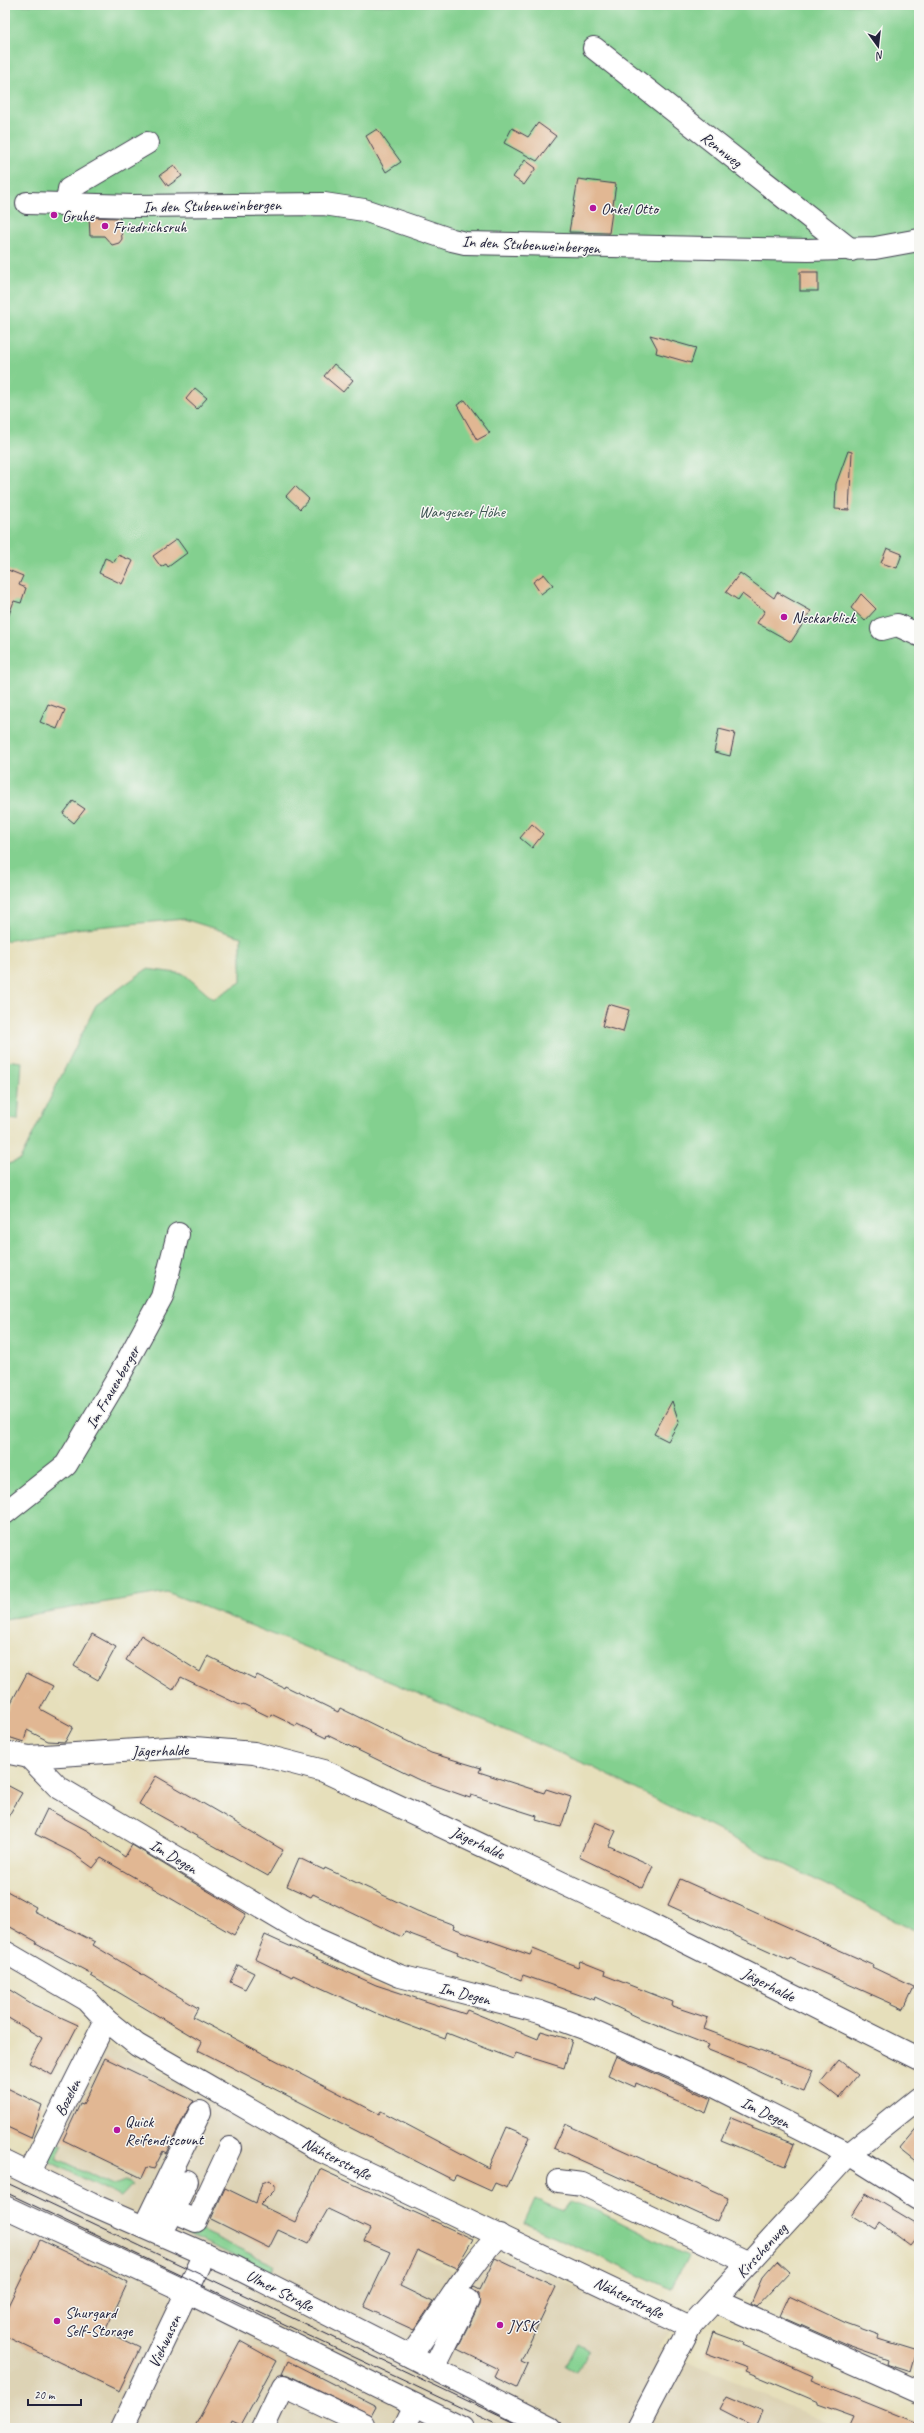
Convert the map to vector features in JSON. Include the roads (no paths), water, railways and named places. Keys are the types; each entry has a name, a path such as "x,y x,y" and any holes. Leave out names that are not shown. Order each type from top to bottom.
{"street":[{"name":"Rennweg","path":"594,48 851,250"},
{"path":"67,205 69,189 147,143"},
{"name":"In den Stubenweinbergen","path":"27,203 67,205 324,204 364,210 465,243 616,248 851,250 919,240"},
{"path":"882,629 897,625 919,635"},
{"name":"Im Frauenberger","path":"5,1513 66,1465 118,1378 162,1297 178,1234"},
{"name":"Jägerhalde","path":"5,1752 29,1757 183,1748 254,1753 324,1771 647,1923 919,2059"},
{"name":"Im Degen","path":"29,1757 58,1787 307,1935 400,1976 540,2012 589,2030 710,2084 849,2154 919,2198"},
{"name":"Nähterstraße","path":"5,1952 87,2000 106,2020 137,2045 321,2151 690,2327"},
{"name":"Bozelen","path":"29,2174 106,2020"},
{"name":"Kirschenweg","path":"637,2428 690,2327 716,2301 849,2154 919,2098"},
{"path":"153,2231 200,2112"},
{"path":"173,2210 196,2221 230,2148"},
{"name":"Ulmer Straße","path":"5,2162 205,2254 551,2428"},
{"path":"153,2231 173,2210 186,2180"},
{"path":"558,2181 582,2184 749,2263"},
{"path":"5,2207 188,2292 462,2428"},
{"path":"410,2356 430,2332 485,2249 498,2235"},
{"name":"Viehwasen","path":"122,2428 205,2254"},
{"path":"434,2368 468,2300"},
{"path":"716,2301 919,2392"},
{"path":"263,2428 283,2386 363,2424 361,2428"},
{"path":"404,2428 415,2405"}],"tram line":[{"path":"5,2182 525,2428"},
{"path":"5,2192 504,2428"}],"place":[{"name":"Onkel Otto","path":"593,208"},
{"name":"Gruhe","path":"54,215"},
{"name":"Friedrichsruh","path":"105,226"},
{"name":"Neckarblick","path":"784,617"},
{"name":"Quick Reifendiscount","path":"117,2130"},
{"name":"Shurgard Self-Storage","path":"57,2321"},
{"name":"JYSK","path":"500,2325"}],"park label":[{"name":"Wangener Höhe","path":"462,511"}]}
